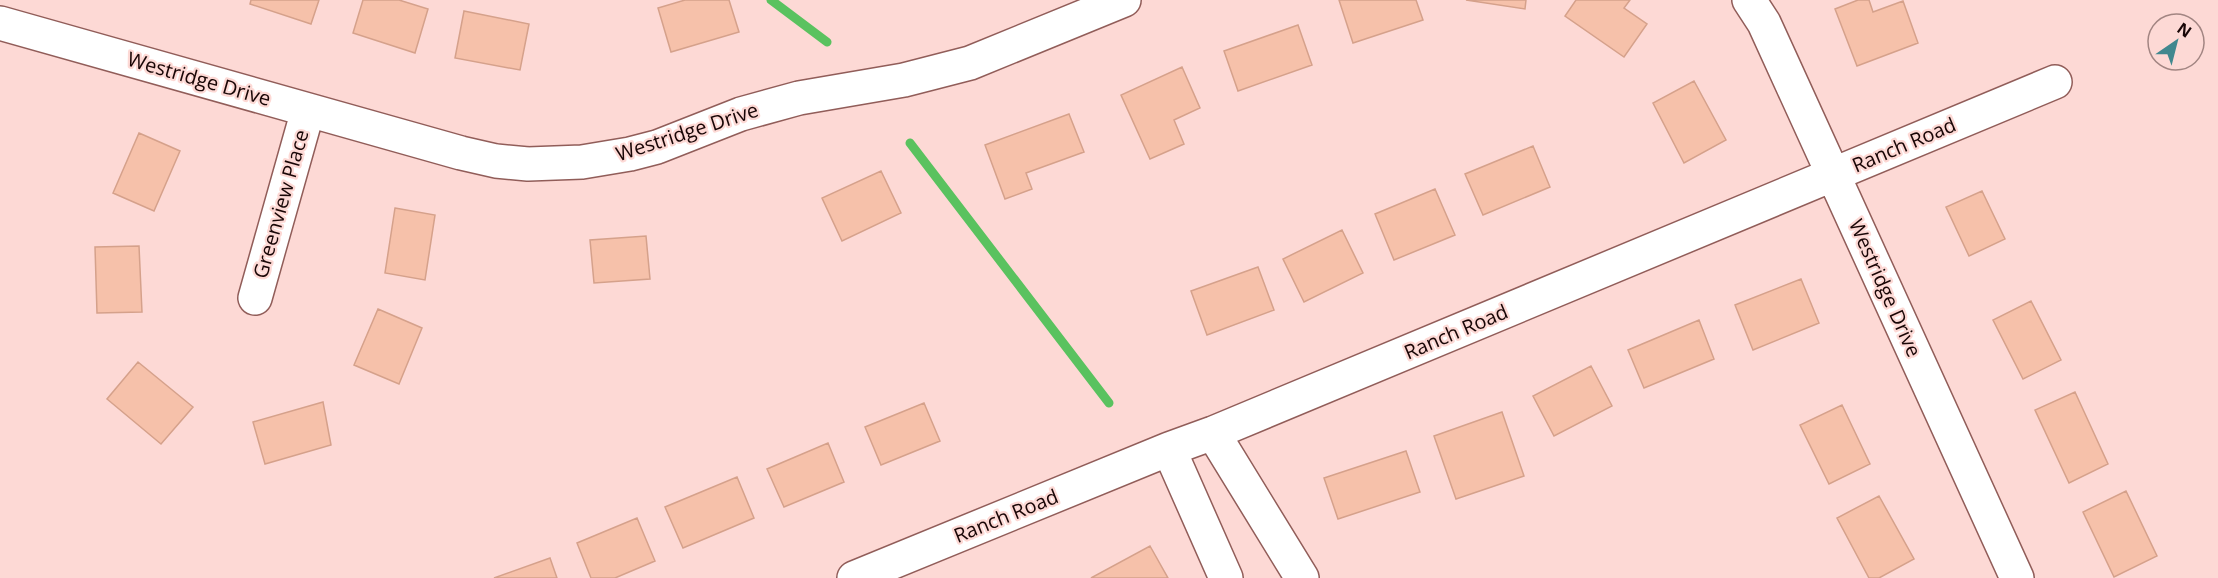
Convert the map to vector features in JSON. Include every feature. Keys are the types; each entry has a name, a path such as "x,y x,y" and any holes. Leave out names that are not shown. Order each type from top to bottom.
{"street":[{"name":"Westridge Drive","path":"0,23 461,153 496,161 528,164 582,162 630,154 657,147 741,114 799,98 904,80 970,63 1124,0"},
{"name":"Westridge Drive","path":"1749,0 1764,23 2017,578"},
{"name":"Ranch Road","path":"854,578 1169,448 1213,433 2055,82"},
{"name":"Greenview Place","path":"255,298 308,111"},
{"path":"1213,433 1302,578"},
{"path":"1169,448 1226,578"}],"building":[{"path":"251,0 319,0 311,24 250,4"},
{"path":"363,0 399,0 428,9 415,53 353,33"},
{"path":"685,0 729,0 739,32 671,52 658,8"},
{"path":"1339,0 1416,0 1423,20 1353,43"},
{"path":"1466,0 1526,0 1525,9"},
{"path":"1576,0 1630,0 1624,8 1647,24 1624,57 1565,16"},
{"path":"1858,0 1869,0 1873,12 1903,1 1918,43 1857,66 1835,9"},
{"path":"464,11 529,24 520,70 455,58"},
{"path":"1298,25 1312,65 1238,91 1224,51"},
{"path":"1182,67 1200,108 1174,120 1184,144 1150,159 1121,95"},
{"path":"1694,81 1726,140 1684,163 1653,103"},
{"path":"1069,114 1084,152 1026,173 1032,189 1005,199 985,145"},
{"path":"139,133 180,151 154,211 113,193"},
{"path":"1533,146 1550,187 1483,215 1465,174"},
{"path":"881,171 901,213 842,241 822,198"},
{"path":"1435,189 1455,235 1394,260 1375,214"},
{"path":"1982,191 2005,239 1969,256 1946,207"},
{"path":"395,208 435,215 425,280 385,273"},
{"path":"1342,230 1363,273 1304,302 1283,259"},
{"path":"646,236 650,279 594,283 590,240"},
{"path":"139,246 142,312 97,313 95,247"},
{"path":"1258,267 1274,310 1207,335 1191,291"},
{"path":"1801,279 1819,323 1753,350 1735,305"},
{"path":"2031,301 2061,360 2023,379 1993,320"},
{"path":"378,309 422,328 399,384 354,365"},
{"path":"1699,320 1714,359 1644,388 1628,350"},
{"path":"138,362 193,407 161,444 107,399"},
{"path":"1591,366 1612,406 1554,436 1533,396"},
{"path":"2075,392 2108,464 2069,483 2035,410"},
{"path":"323,402 331,445 265,464 253,422"},
{"path":"924,403 940,441 881,465 865,427"},
{"path":"1842,405 1870,464 1829,484 1800,425"},
{"path":"1502,412 1524,476 1456,499 1434,436"},
{"path":"828,443 844,482 784,507 767,469"},
{"path":"1406,451 1420,492 1338,519 1324,478"},
{"path":"737,477 754,518 683,548 665,507"},
{"path":"2126,491 2157,556 2114,577 2083,512"},
{"path":"1879,496 1914,559 1879,578 1869,578 1837,518"},
{"path":"637,518 655,561 615,578 591,578 577,543"},
{"path":"1150,546 1168,578 1091,578"},
{"path":"550,558 557,578 494,578"}],"waterway":[{"path":"771,0 827,42"},
{"path":"910,143 1109,403"}]}
